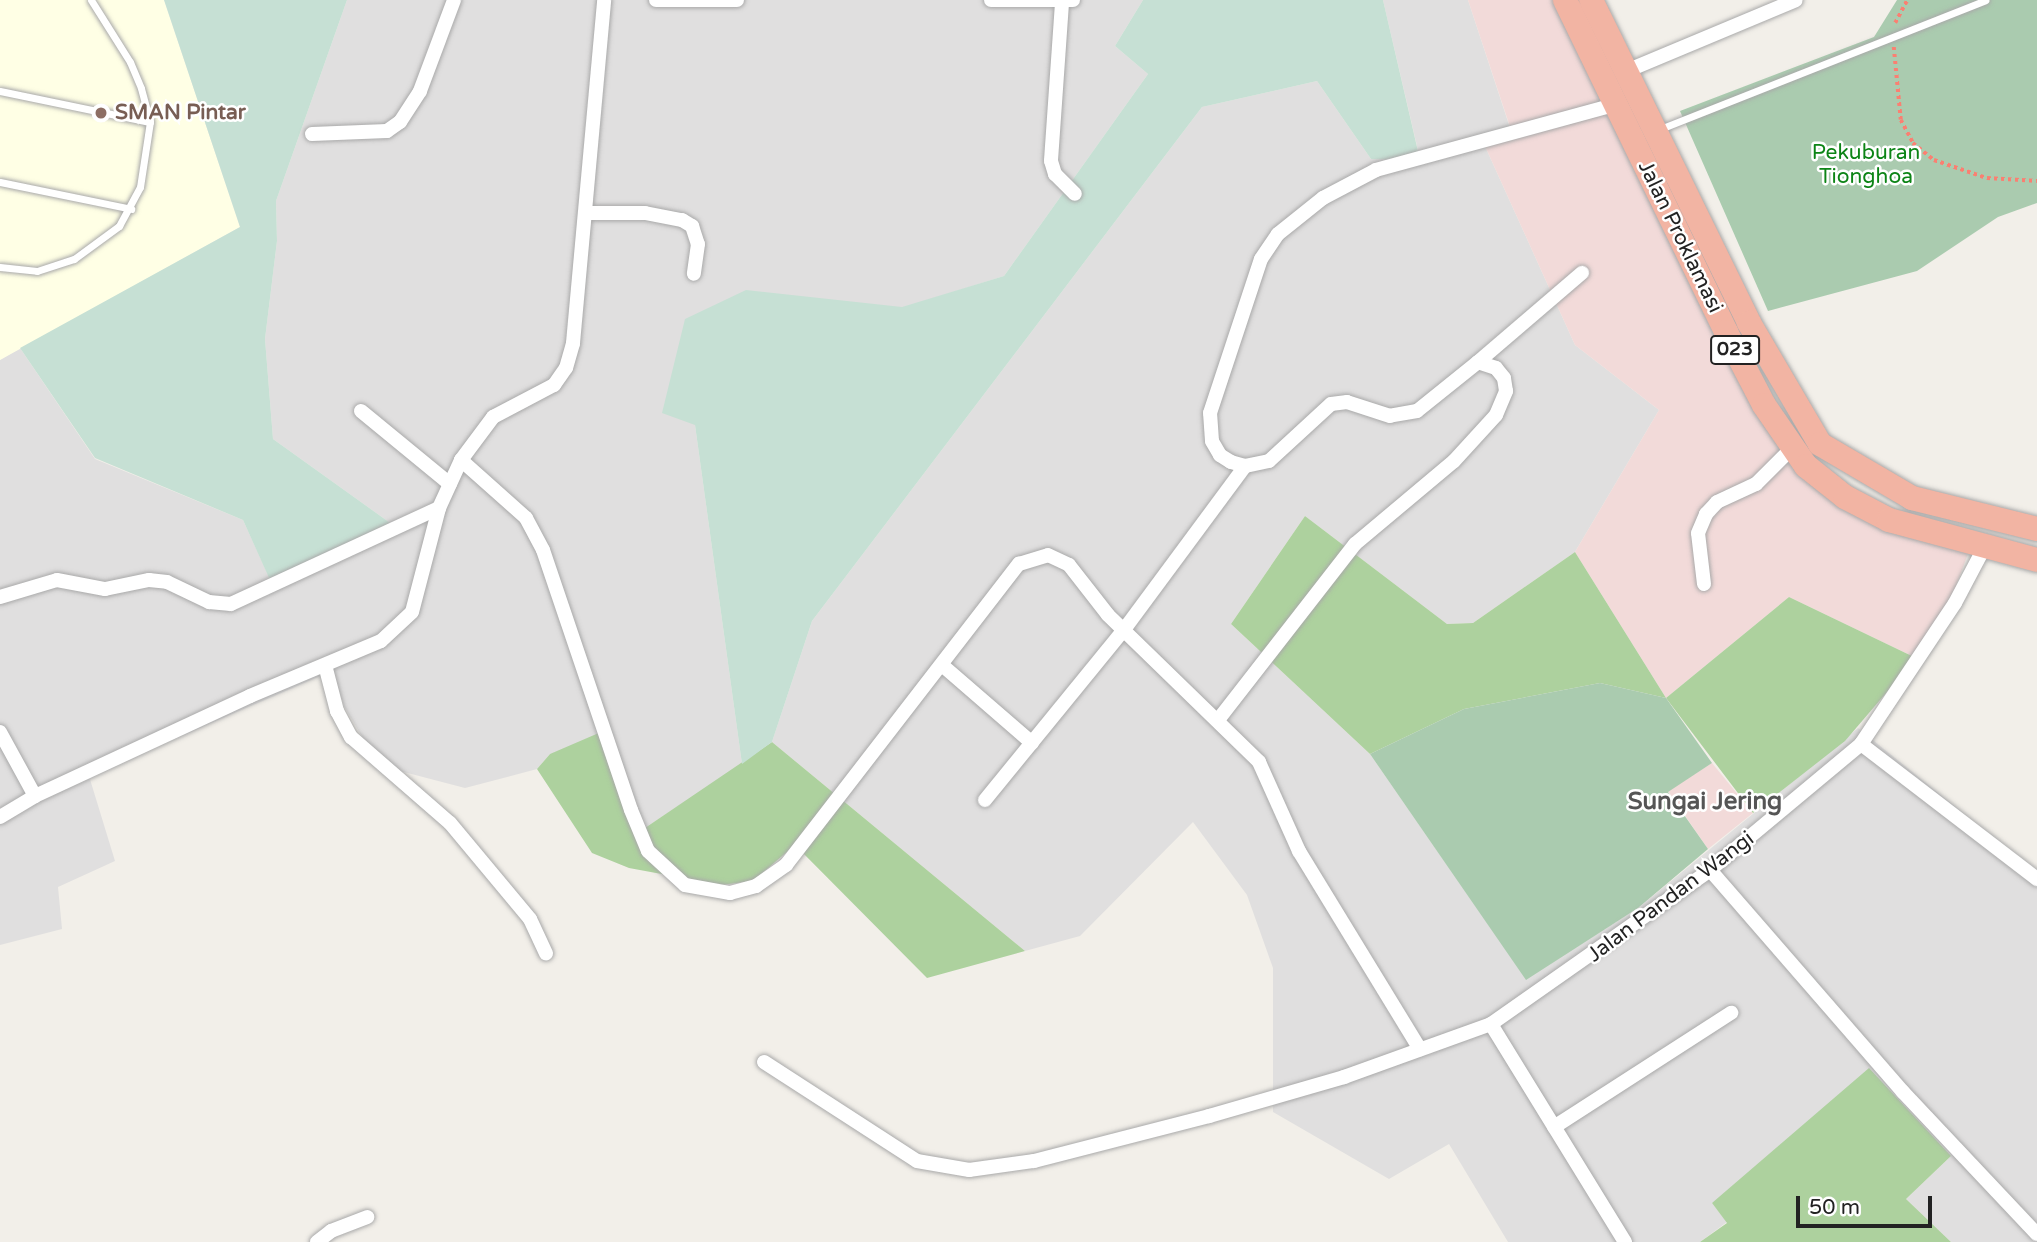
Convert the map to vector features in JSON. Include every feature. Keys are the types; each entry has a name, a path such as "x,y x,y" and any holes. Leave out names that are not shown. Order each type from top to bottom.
{"highway":[{"name":"Jalan Proklamasi","path":"1565,0 1617,104 1685,223 1749,323 1820,444 1912,498 2037,529"},
{"name":"Jalan Proklamasi","path":"1591,0 1652,132 1685,223 1764,405 1792,448 1807,466 1845,497 1889,520 1984,548 2037,560"}],"street":[{"path":"312,134 387,131 400,122 420,91 454,0"},
{"path":"0,817 35,796 381,641 412,612 439,508 461,460 494,417 554,385 566,369 573,343 604,0"},
{"path":"656,0 737,0"},
{"path":"991,0 1067,1 1051,161 1055,174 1075,194"},
{"path":"1624,72 1796,0"},
{"path":"1582,273 1417,411 1404,416 1347,402 1331,404 1269,461 1245,466 1220,455 1212,442 1210,413 1245,300 1261,259 1278,234 1323,198 1376,170 1617,104"},
{"path":"586,213 645,213 682,220 696,235 694,274"},
{"path":"1218,720 1355,544 1454,461 1496,415 1503,402 1504,377 1496,368 1478,362"},
{"path":"361,411 450,484"},
{"path":"1704,584 1698,533 1706,514 1717,502 1756,484 1792,448"},
{"path":"461,460 526,518 543,550 631,810 648,851 685,885 730,893 756,886 786,865 1019,564 1039,555 1059,558 1069,565 1123,631 1259,762 1300,851 1420,1049"},
{"path":"985,800 1123,631 1245,466"},
{"path":"0,597 57,580 105,589 149,580 167,582 209,602 238,603 439,508"},
{"name":"Jalan Pandan Wangi","path":"764,1062 917,1161 969,1170 1034,1161 1196,1119 1344,1077 1491,1024 1710,870 1861,744 1955,603 1984,548"},
{"path":"324,665 337,711 351,737 450,824 530,919 546,954"},
{"path":"942,665 1032,743"},
{"path":"0,732 35,796"},
{"path":"1861,744 2037,879"},
{"path":"1710,870 1903,1092 2037,1234"},
{"path":"1555,1127 1731,1013"},
{"path":"1491,1024 1625,1242"},
{"path":"317,1242 331,1231 366,1217"}],"lane":[{"path":"0,267 37,271 74,259 119,226 131,209 146,161 150,122 130,62 90,0"},
{"path":"1652,132 1891,35 1985,0"},
{"path":"0,91 150,122"},
{"path":"0,182 131,209"}],"path":[{"path":"1907,0 1891,35 1898,59 1901,120 1913,143 1934,160 1987,178 2037,181"}],"shaded area":[{"name":"SMAN Pintar","path":"0,0 164,0 240,227 0,360"},
{"path":"164,0 347,0 276,201 277,241 265,339 273,439 393,525 270,580 243,520 95,458 20,348 240,227"},
{"path":"347,0 1143,0 1115,46 1148,74 1004,276 902,308 746,291 695,425 742,764 645,828 550,754 537,769 465,788 400,771 367,745 344,706 332,671 89,776 115,861 58,887 62,929 0,945 0,360 20,348 95,459 243,520 270,579 393,525 273,439 265,339 277,241 276,201"},
{"path":"1143,0 1383,0 1420,160 1371,159 1317,81 1202,107 812,621 772,742 742,764 695,425 662,413 685,319 746,290 902,307 1004,276 1148,74 1115,46"},
{"path":"1383,0 1468,0 1513,137 1484,144 1575,345 1659,410 1575,552 1473,623 1447,624 1305,516 1231,624 1370,754 1526,979 1638,908 1858,728 2037,873 2037,1242 1951,1242 1906,1199 1951,1156 1712,1203 1727,1222 1700,1242 1508,1242 1449,1144 1389,1179 1273,1112 1273,968 1247,895 1193,822 1080,936 1025,951 772,742 812,621 1202,107 1317,81 1371,159 1420,159"},
{"path":"1468,0 1553,0 1801,472 1969,551 1952,597 1916,658 1789,597 1666,698 1575,552 1659,410 1575,345 1484,144 1513,136"},
{"path":"1712,763 1753,813 1708,849 1668,791"}],"green space":[{"name":"Pekuburan Tionghoa","path":"1897,0 2037,0 2037,203 1998,217 1917,271 1768,311 1680,111 1874,37"},
{"path":"1305,516 1447,624 1473,623 1575,552 1666,698 1600,683 1464,709 1370,754 1231,624"},
{"path":"1789,597 1916,658 1845,741 1753,813 1666,698"},
{"path":"1600,683 1666,698 1712,763 1668,792 1708,849 1638,908 1526,980 1370,754 1464,709"},
{"path":"608,729 645,828 772,742 1025,951 927,978 795,845 753,881 721,885 629,868 592,853 537,769 550,754"},
{"path":"1869,1068 1951,1156 1906,1199 1951,1242 1700,1242 1727,1223 1712,1203"}],"place":[{"name":"SMAN Pintar","path":"101,113"}],"district":[{"name":"Sungai Jering","path":"1705,802"}]}
